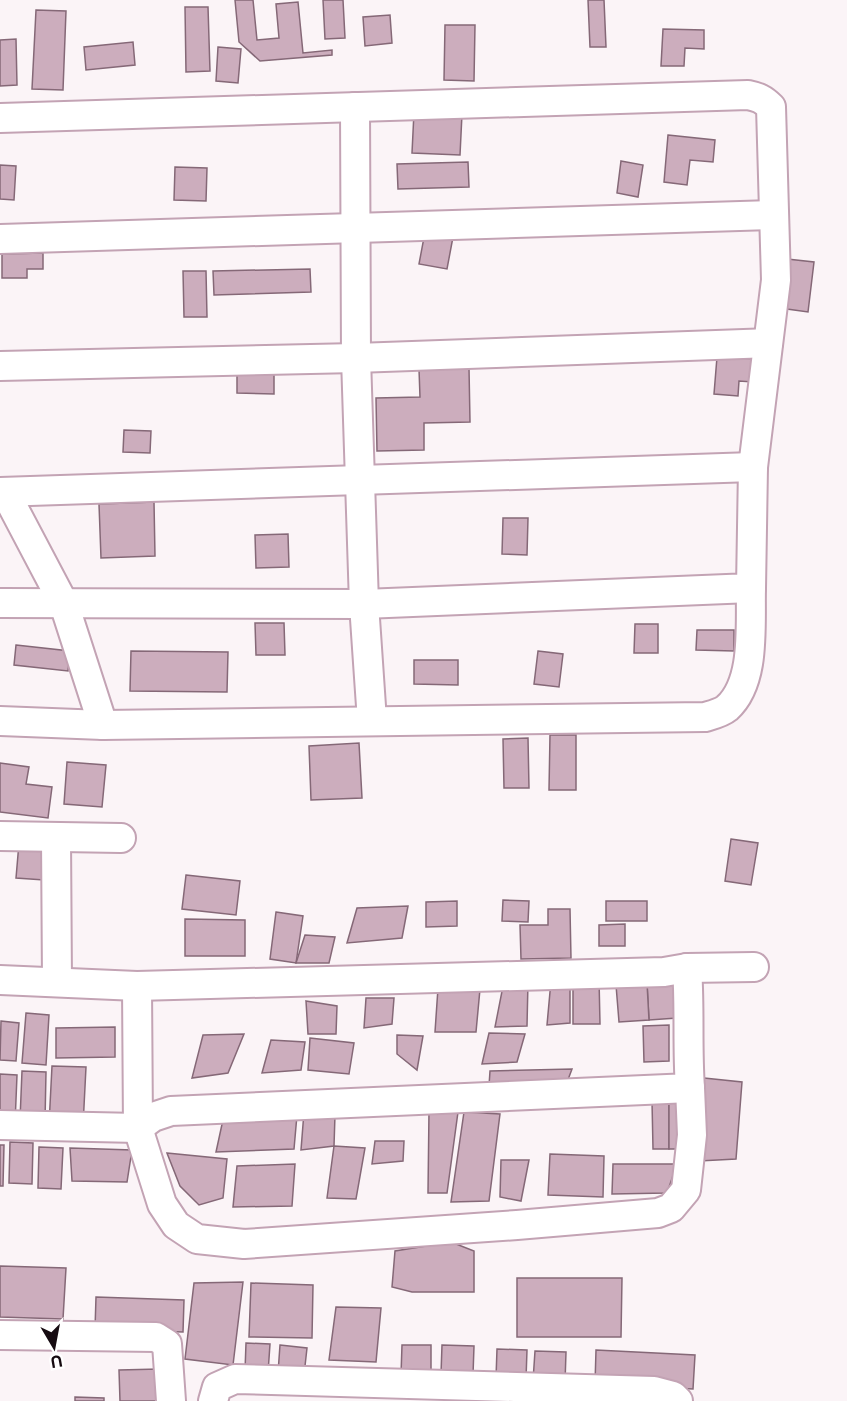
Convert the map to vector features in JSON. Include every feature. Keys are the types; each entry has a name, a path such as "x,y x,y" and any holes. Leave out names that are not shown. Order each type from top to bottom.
{"street":[{"path":"0,118 748,95 763,99 771,107 776,280 753,467 748,670 744,684 725,710 705,717 103,725 0,721"},
{"path":"355,107 356,358 364,604 372,721"},
{"path":"0,239 774,214"},
{"path":"0,366 356,358 768,343"},
{"path":"103,725 64,604 3,492 753,467"},
{"path":"0,603 364,604 751,588"},
{"path":"0,836 121,838"},
{"path":"56,838 57,982"},
{"path":"0,980 137,986 664,972 687,968 754,967"},
{"path":"137,986 138,1128 162,1204 176,1225 197,1239 244,1244 505,1226 658,1213 671,1208 686,1190 692,1135 687,1047 689,995 687,968"},
{"path":"0,1125 138,1128 153,1117 171,1111 690,1088"},
{"path":"0,1335 156,1337 167,1344 171,1401"},
{"path":"213,1401 217,1387 235,1379 654,1391 673,1396 678,1401"}],"building":[{"path":"235,0 253,0 257,40 279,38 276,4 298,2 303,53 332,50 332,55 260,61 239,42"},
{"path":"323,0 343,0 345,38 325,39"},
{"path":"588,0 604,0 606,47 590,47"},
{"path":"185,7 208,7 210,71 186,72"},
{"path":"36,10 66,11 63,90 32,89"},
{"path":"390,15 392,43 365,46 363,17"},
{"path":"445,25 475,25 474,81 444,80"},
{"path":"663,29 704,30 704,49 685,48 684,66 661,66"},
{"path":"16,39 17,85 0,86 0,40"},
{"path":"133,42 135,65 86,70 84,47"},
{"path":"218,47 241,49 238,83 216,81"},
{"path":"414,112 462,114 460,155 412,153"},
{"path":"668,135 715,140 713,162 690,160 687,185 664,182"},
{"path":"621,161 643,165 638,197 617,193"},
{"path":"468,162 469,187 398,189 397,164"},
{"path":"0,165 16,166 14,200 0,199"},
{"path":"175,167 207,168 206,201 174,200"},
{"path":"425,232 453,237 447,269 419,264"},
{"path":"43,253 43,269 27,269 27,278 2,278 2,254"},
{"path":"787,259 814,262 808,312 780,308"},
{"path":"310,269 311,292 214,295 213,271"},
{"path":"183,271 206,271 207,317 184,317"},
{"path":"717,357 755,359 753,382 739,381 738,396 714,394"},
{"path":"469,368 470,422 424,423 424,450 377,451 376,398 420,397 419,369"},
{"path":"237,370 274,371 274,394 237,393"},
{"path":"124,430 151,431 150,453 123,452"},
{"path":"154,502 155,556 101,558 99,504"},
{"path":"503,518 528,518 527,555 502,554"},
{"path":"288,534 289,567 256,568 255,535"},
{"path":"255,623 284,623 285,655 256,655"},
{"path":"635,624 658,624 658,653 634,653"},
{"path":"697,630 734,630 734,651 696,650"},
{"path":"16,645 70,651 68,671 14,665"},
{"path":"131,651 228,652 227,692 130,691"},
{"path":"538,651 563,654 559,687 534,684"},
{"path":"414,660 458,660 458,685 414,684"},
{"path":"550,735 576,735 576,790 549,790"},
{"path":"528,738 529,788 504,788 503,739"},
{"path":"359,743 362,798 311,800 309,746"},
{"path":"67,762 106,765 102,807 64,804"},
{"path":"0,763 29,767 26,784 52,787 48,818 0,812"},
{"path":"731,839 758,843 751,885 725,881"},
{"path":"19,843 47,845 44,880 16,878"},
{"path":"186,875 240,881 236,915 182,909"},
{"path":"503,900 529,901 528,922 502,921"},
{"path":"457,901 457,926 426,927 426,902"},
{"path":"606,901 647,901 647,921 606,921"},
{"path":"408,906 402,938 347,943 357,908"},
{"path":"548,909 570,909 571,958 521,959 520,925 548,925"},
{"path":"276,912 303,916 296,963 270,959"},
{"path":"185,919 245,920 245,956 185,956"},
{"path":"625,924 625,946 599,946 599,925"},
{"path":"305,935 335,937 329,963 296,963"},
{"path":"599,978 600,1024 573,1024 573,979"},
{"path":"570,980 570,1023 547,1025 551,981"},
{"path":"504,981 528,982 527,1026 495,1027"},
{"path":"676,982 677,1018 649,1020 647,983"},
{"path":"647,983 649,1020 619,1022 616,985"},
{"path":"438,988 480,989 476,1032 435,1032"},
{"path":"366,998 394,998 392,1024 364,1028"},
{"path":"306,1001 337,1006 336,1034 308,1034"},
{"path":"26,1013 49,1015 46,1065 22,1063"},
{"path":"1,1021 19,1023 16,1061 0,1060"},
{"path":"669,1025 669,1061 644,1062 643,1026"},
{"path":"115,1027 115,1057 56,1058 56,1028"},
{"path":"489,1033 525,1034 517,1062 482,1064"},
{"path":"244,1034 228,1073 192,1078 203,1035"},
{"path":"397,1035 423,1036 417,1070 397,1054"},
{"path":"310,1038 354,1043 349,1074 308,1070"},
{"path":"271,1040 305,1042 301,1070 262,1073"},
{"path":"52,1066 86,1067 83,1126 49,1125"},
{"path":"572,1069 566,1085 489,1086 490,1071"},
{"path":"22,1071 46,1072 45,1121 20,1120"},
{"path":"0,1074 17,1075 15,1124 0,1124"},
{"path":"704,1078 742,1082 736,1159 699,1161"},
{"path":"652,1101 669,1101 669,1149 653,1149"},
{"path":"669,1101 686,1101 686,1149 669,1149"},
{"path":"429,1111 458,1112 447,1193 428,1193"},
{"path":"304,1112 335,1115 334,1146 301,1150"},
{"path":"464,1112 500,1114 489,1201 451,1202"},
{"path":"224,1115 297,1115 294,1149 216,1152"},
{"path":"375,1141 404,1141 403,1161 372,1164"},
{"path":"10,1142 33,1143 32,1184 9,1183"},
{"path":"0,1145 4,1145 3,1186 0,1186"},
{"path":"334,1146 365,1148 356,1199 327,1198"},
{"path":"39,1147 63,1148 61,1189 38,1188"},
{"path":"70,1148 132,1150 127,1182 72,1181"},
{"path":"167,1153 227,1159 223,1198 199,1205 180,1186"},
{"path":"550,1154 604,1156 603,1197 548,1195"},
{"path":"501,1160 529,1160 521,1201 500,1197"},
{"path":"295,1164 292,1206 233,1207 237,1166"},
{"path":"613,1164 677,1164 667,1193 612,1194"},
{"path":"451,1242 474,1251 474,1292 412,1292 392,1287 395,1251"},
{"path":"0,1266 66,1268 63,1319 0,1317"},
{"path":"517,1278 622,1278 621,1337 517,1337"},
{"path":"243,1282 233,1365 185,1359 194,1283"},
{"path":"251,1283 313,1285 312,1338 249,1337"},
{"path":"96,1297 184,1300 183,1332 95,1329"},
{"path":"336,1307 381,1308 376,1362 329,1360"},
{"path":"246,1343 270,1344 268,1373 245,1371"},
{"path":"280,1345 307,1348 304,1375 278,1373"},
{"path":"402,1345 431,1345 431,1376 401,1375"},
{"path":"442,1345 474,1346 473,1375 441,1374"},
{"path":"497,1349 527,1350 526,1379 496,1378"},
{"path":"596,1350 695,1355 693,1389 595,1384"},
{"path":"535,1351 566,1352 565,1383 533,1381"},
{"path":"159,1369 160,1401 120,1401 119,1370"},
{"path":"75,1397 104,1398 104,1401 75,1401"}]}
